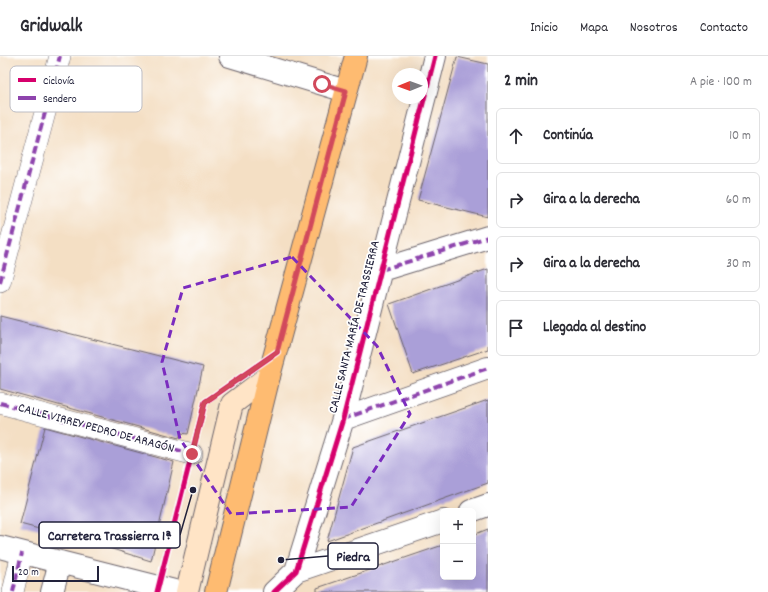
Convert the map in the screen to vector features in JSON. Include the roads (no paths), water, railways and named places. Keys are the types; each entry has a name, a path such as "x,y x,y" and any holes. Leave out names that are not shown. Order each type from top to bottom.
{"main road":[{"path":"216,592 269,376 356,56"},
{"path":"187,592 232,404 269,376"}],"street":[{"path":"57,66 60,56"},
{"path":"230,56 346,91"},
{"name":"CALLE SANTA MARÍA DE TRASSIERRA","path":"296,572 343,419 435,56"},
{"path":"0,282 45,112"},
{"path":"381,270 488,237"},
{"path":"343,419 488,368"},
{"name":"CALLE VIRREY PEDRO DE ARAGÓN","path":"0,403 192,454"},
{"path":"476,509 488,505"},
{"path":"274,592 296,572 440,521"},
{"path":"0,547 178,592"},
{"path":"13,592 22,553"},
{"path":"52,592 60,562"}],"place":[{"name":"Carretera Trassierra 1ª","path":"193,490"},
{"name":"Piedra","path":"281,560"}]}
